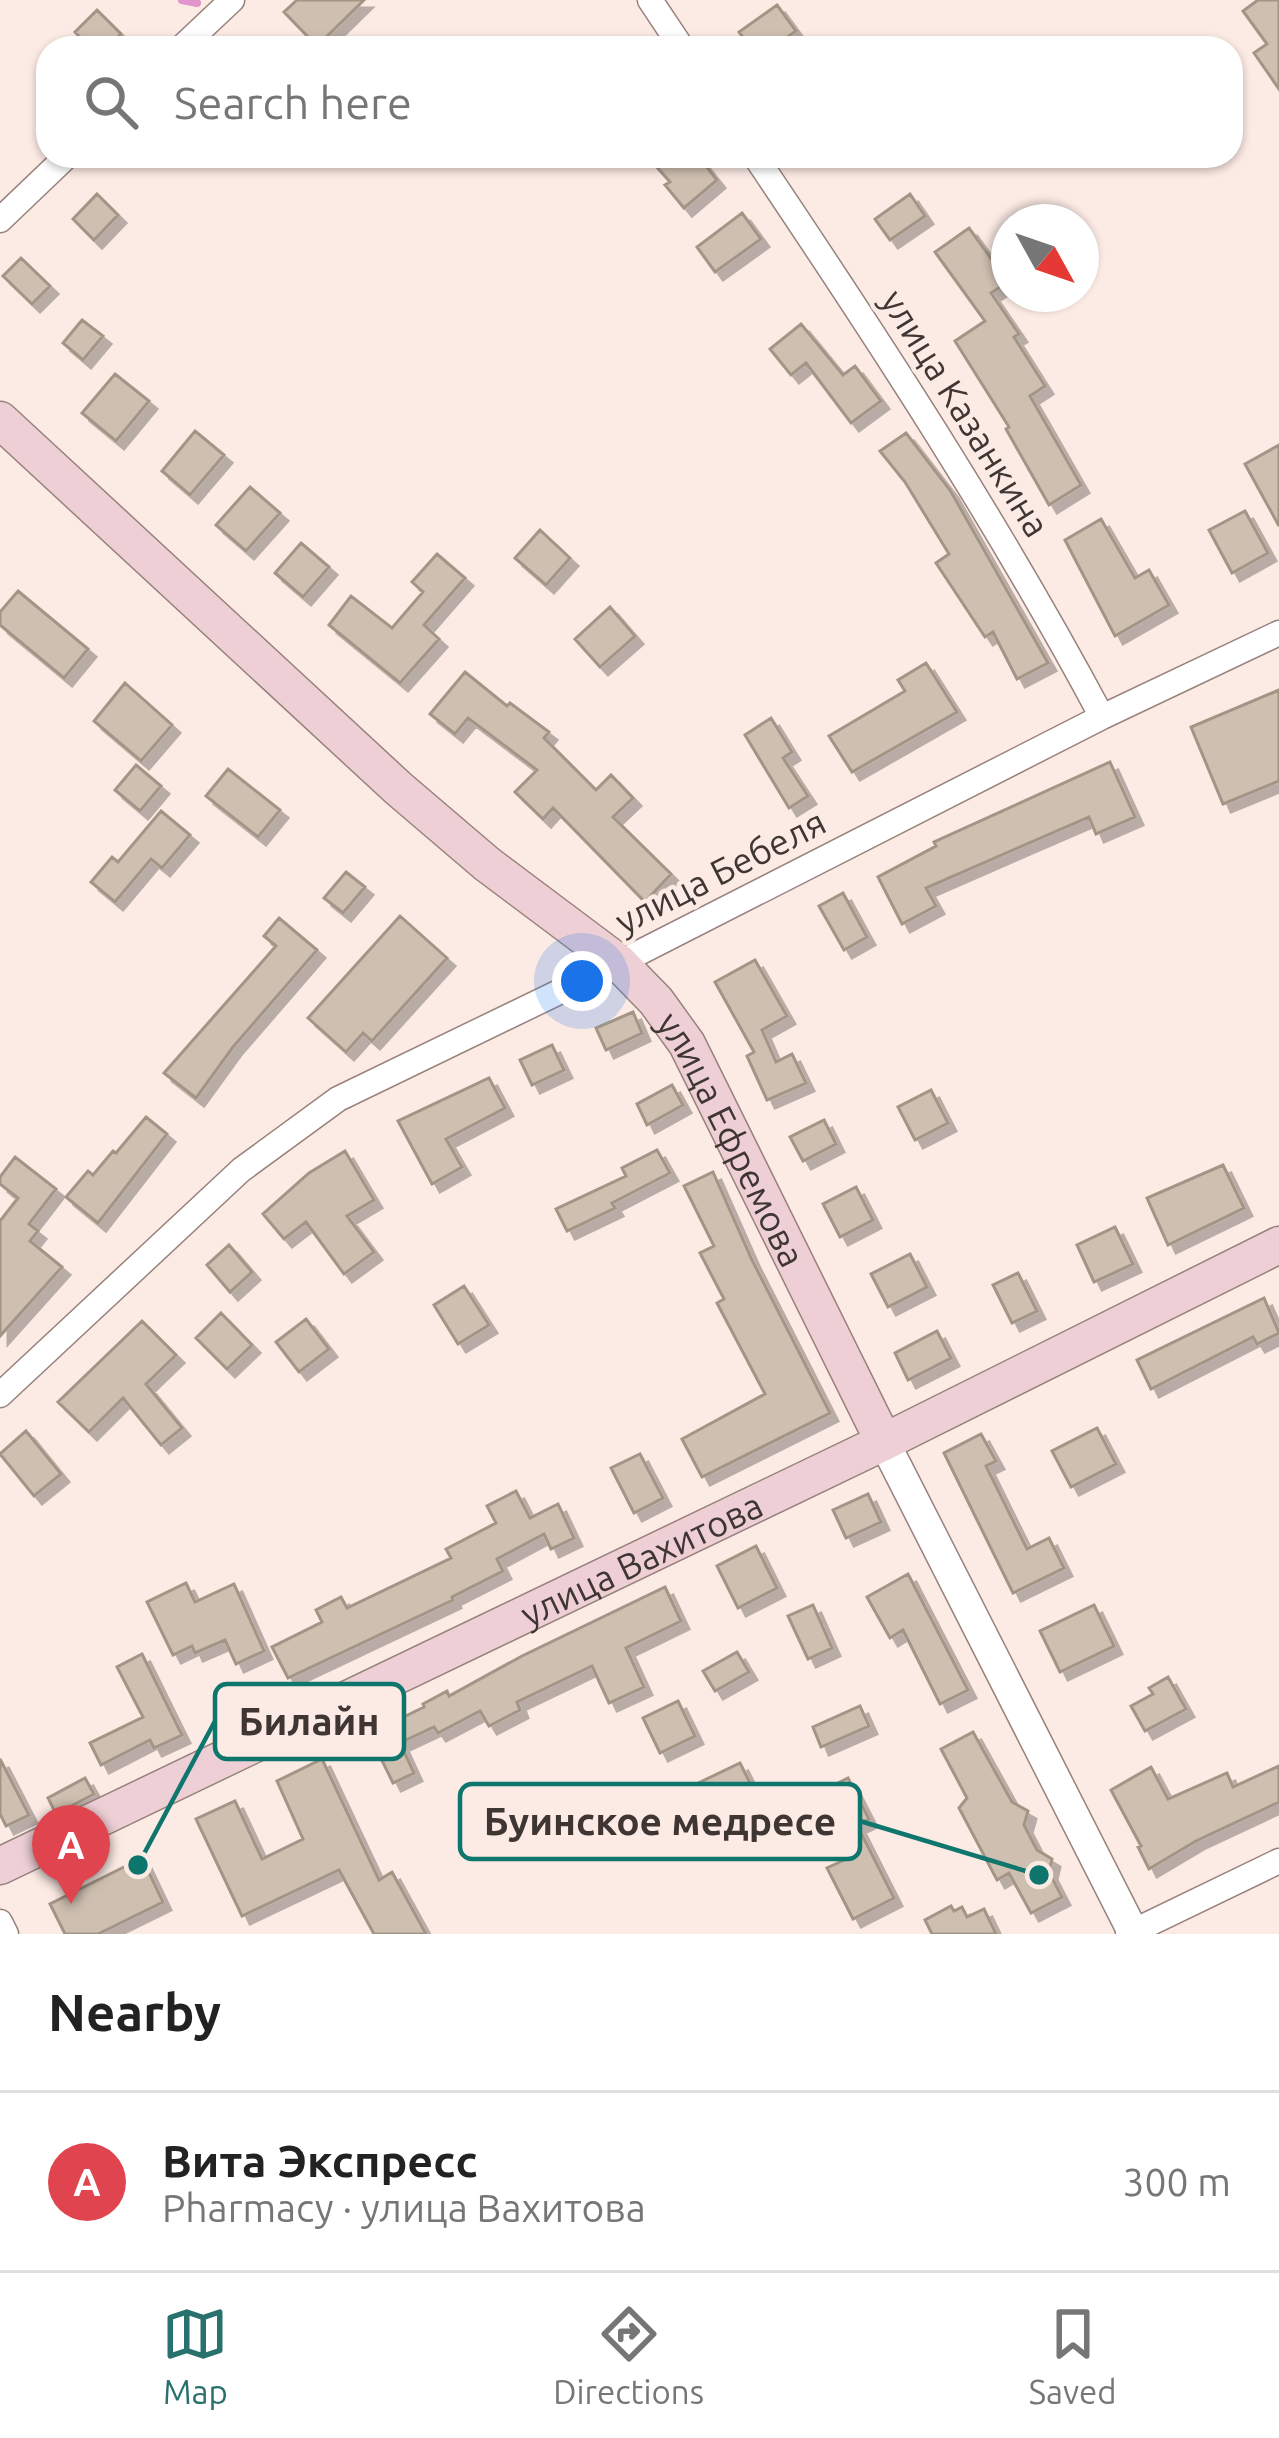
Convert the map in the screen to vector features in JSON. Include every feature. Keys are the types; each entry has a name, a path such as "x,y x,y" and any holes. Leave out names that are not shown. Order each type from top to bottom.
{"main road":[{"name":"улица Ефремова","path":"0,421 398,788 619,963 656,1001 688,1044 884,1442"},
{"name":"улица Вахитова","path":"0,1867 884,1442 1279,1245"}],"street":[{"path":"194,36 232,0"},
{"path":"650,0 674,36"},
{"path":"0,220 55,168"},
{"name":"улица Казанкина","path":"763,168 919,399 1038,596 1102,717"},
{"name":"улица Бебеля","path":"0,1395 241,1170 338,1099 1279,633"},
{"name":"улица Ефремова","path":"884,1442 1132,1933"},
{"path":"1132,1933 1279,1861"},
{"path":"0,1922 6,1934"}],"building":[{"path":"297,0 364,0 327,36 307,36 284,12"},
{"path":"1258,0 1279,0 1279,89 1254,53 1267,44 1243,11"},
{"path":"777,5 796,31 789,36 742,36 739,32"},
{"path":"97,10 121,34 79,36 75,32"},
{"path":"658,168 708,168 717,180 684,208 665,185 670,182"},
{"path":"97,194 118,215 94,240 73,219"},
{"path":"910,194 925,216 890,240 875,219"},
{"path":"742,213 761,239 715,272 697,247"},
{"path":"969,228 991,258 991,312 1004,312 1019,334 1014,337 1045,386 1030,396 1081,485 1049,505 1009,427 955,341 985,321 935,252"},
{"path":"21,258 50,286 32,304 3,276"},
{"path":"82,320 103,336 83,360 63,343"},
{"path":"801,324 843,375 855,366 881,401 851,423 806,363 791,375 770,349"},
{"path":"115,374 149,401 116,441 82,413"},
{"path":"195,431 224,455 190,495 162,471"},
{"path":"906,433 950,490 1048,663 1017,679 993,632 985,637 936,563 949,554 880,451"},
{"path":"1279,445 1279,526 1245,464"},
{"path":"250,487 280,513 246,551 216,525"},
{"path":"1245,511 1268,553 1232,573 1209,530"},
{"path":"1101,519 1135,578 1149,570 1169,605 1115,636 1065,540"},
{"path":"540,530 570,558 546,585 515,558"},
{"path":"301,543 329,567 303,597 275,573"},
{"path":"437,554 465,578 424,625 439,639 400,683 329,625 351,596 392,628 423,592 412,582"},
{"path":"18,591 88,649 64,678 0,625 0,612"},
{"path":"610,607 635,636 600,667 575,639"},
{"path":"926,663 957,712 852,772 829,736 905,691 898,680"},
{"path":"465,672 549,732 544,738 596,790 611,775 633,798 613,817 671,874 645,902 553,808 543,819 515,792 537,770 468,718 455,734 430,714"},
{"path":"125,683 172,725 141,761 94,721"},
{"path":"1279,690 1279,781 1223,804 1191,727"},
{"path":"771,718 792,752 783,758 808,796 789,808 745,735"},
{"path":"1110,762 1135,817 1096,834 1089,817 926,888 936,906 902,924 878,877 936,846 934,842"},
{"path":"136,765 161,786 140,811 115,790"},
{"path":"228,769 280,810 258,837 206,796"},
{"path":"161,811 190,835 162,868 151,859 115,902 91,882 112,857 118,862"},
{"path":"346,872 365,887 343,913 324,898"},
{"path":"843,893 867,937 844,950 819,906"},
{"path":"400,916 447,958 372,1041 363,1033 346,1052 308,1018"},
{"path":"279,918 317,950 233,1047 196,1098 164,1073 276,946 264,936"},
{"path":"755,960 787,1016 762,1030 776,1062 792,1054 806,1083 767,1100 747,1056 754,1052 715,982"},
{"path":"633,1012 642,1033 606,1050 596,1028"},
{"path":"552,1045 564,1070 532,1085 520,1060"},
{"path":"489,1078 505,1108 446,1139 462,1167 432,1184 398,1121"},
{"path":"672,1085 683,1105 647,1125 637,1104"},
{"path":"931,1090 948,1123 915,1140 898,1107"},
{"path":"146,1117 167,1134 98,1223 66,1197 88,1171 93,1175 116,1153"},
{"path":"824,1120 836,1144 803,1161 790,1137"},
{"path":"657,1150 670,1173 567,1231 556,1209 626,1176 622,1168"},
{"path":"345,1151 374,1200 347,1216 374,1252 344,1274 306,1222 284,1239 263,1214 309,1173"},
{"path":"15,1157 56,1189 29,1224 38,1231 30,1241 62,1267 0,1336 0,1221 18,1198 0,1184 0,1177"},
{"path":"1223,1165 1244,1208 1168,1245 1147,1198"},
{"path":"713,1172 830,1413 702,1477 682,1439 765,1394 717,1303 724,1299 700,1253 714,1246 684,1186"},
{"path":"856,1187 873,1220 840,1237 823,1204"},
{"path":"1115,1227 1133,1264 1094,1282 1077,1245"},
{"path":"229,1245 252,1272 230,1292 207,1265"},
{"path":"910,1254 927,1287 888,1307 871,1274"},
{"path":"1018,1273 1037,1311 1012,1323 993,1285"},
{"path":"464,1286 489,1325 458,1344 434,1305"},
{"path":"1264,1298 1279,1333 1257,1344 1253,1337 1151,1389 1137,1360"},
{"path":"221,1313 252,1345 227,1369 196,1338"},
{"path":"306,1319 329,1349 299,1372 276,1342"},
{"path":"142,1321 176,1355 146,1384 182,1428 161,1445 123,1398 89,1432 58,1402"},
{"path":"937,1331 951,1358 908,1380 895,1353"},
{"path":"1097,1428 1116,1464 1071,1487 1052,1451"},
{"path":"26,1431 61,1474 34,1496 0,1454"},
{"path":"981,1434 996,1461 986,1466 1027,1549 1049,1538 1064,1568 1013,1593 944,1453"},
{"path":"640,1454 663,1498 634,1513 611,1468"},
{"path":"516,1491 530,1518 558,1504 574,1538 551,1549 544,1534 497,1559 503,1571 453,1600 288,1678 272,1647 322,1622 316,1610 341,1597 347,1608 451,1558 446,1549 496,1523 487,1506"},
{"path":"868,1494 881,1522 846,1538 833,1510"},
{"path":"756,1546 777,1588 738,1608 717,1566"},
{"path":"908,1574 968,1690 940,1704 903,1630 890,1638 867,1597"},
{"path":"186,1583 195,1602 234,1584 264,1651 236,1664 225,1640 195,1653 192,1646 173,1655 147,1602"},
{"path":"665,1587 681,1621 626,1648 644,1687 609,1703 592,1666 517,1702 520,1710 489,1726 480,1711 438,1733 434,1727 400,1743 414,1773 393,1783 369,1734 447,1691 449,1696"},
{"path":"813,1605 832,1648 808,1659 788,1616"},
{"path":"1094,1605 1114,1646 1060,1672 1040,1631"},
{"path":"737,1652 749,1672 715,1691 703,1671"},
{"path":"142,1654 182,1735 154,1748 150,1740 101,1765 90,1743 143,1717 117,1667"},
{"path":"1168,1677 1186,1709 1145,1731 1131,1706 1153,1694 1149,1688"},
{"path":"678,1701 695,1736 660,1753 643,1718"},
{"path":"860,1706 869,1726 821,1747 813,1727"},
{"path":"973,1732 1012,1802 1028,1811 1024,1825 1037,1850 1052,1859 1049,1872 1062,1897 1031,1913 1009,1873 997,1880 959,1808 967,1798 941,1749"},
{"path":"0,1759 29,1815 6,1826 0,1814"},
{"path":"322,1759 379,1880 392,1872 426,1934 374,1934 339,1870 242,1916 196,1819 235,1801 262,1859 303,1839 277,1781"},
{"path":"740,1763 758,1799 707,1823 690,1787"},
{"path":"1279,1766 1279,1802 1149,1869 1111,1790 1151,1767 1168,1799 1227,1773 1233,1787"},
{"path":"85,1778 94,1794 56,1814 48,1798"},
{"path":"848,1778 869,1819 857,1825 894,1898 853,1919 827,1868 844,1860 812,1796"},
{"path":"142,1858 163,1902 98,1934 65,1934 50,1904"},
{"path":"951,1906 954,1911 962,1907 967,1917 984,1909 996,1934 932,1934 925,1920"}],"waterway":[{"path":"182,0 197,3"}],"place":[{"name":"Билайн","path":"138,1865"},
{"name":"Буинское медресе","path":"1039,1875"},
{"name":"Вита Экспресс","path":"71,1904"}]}
